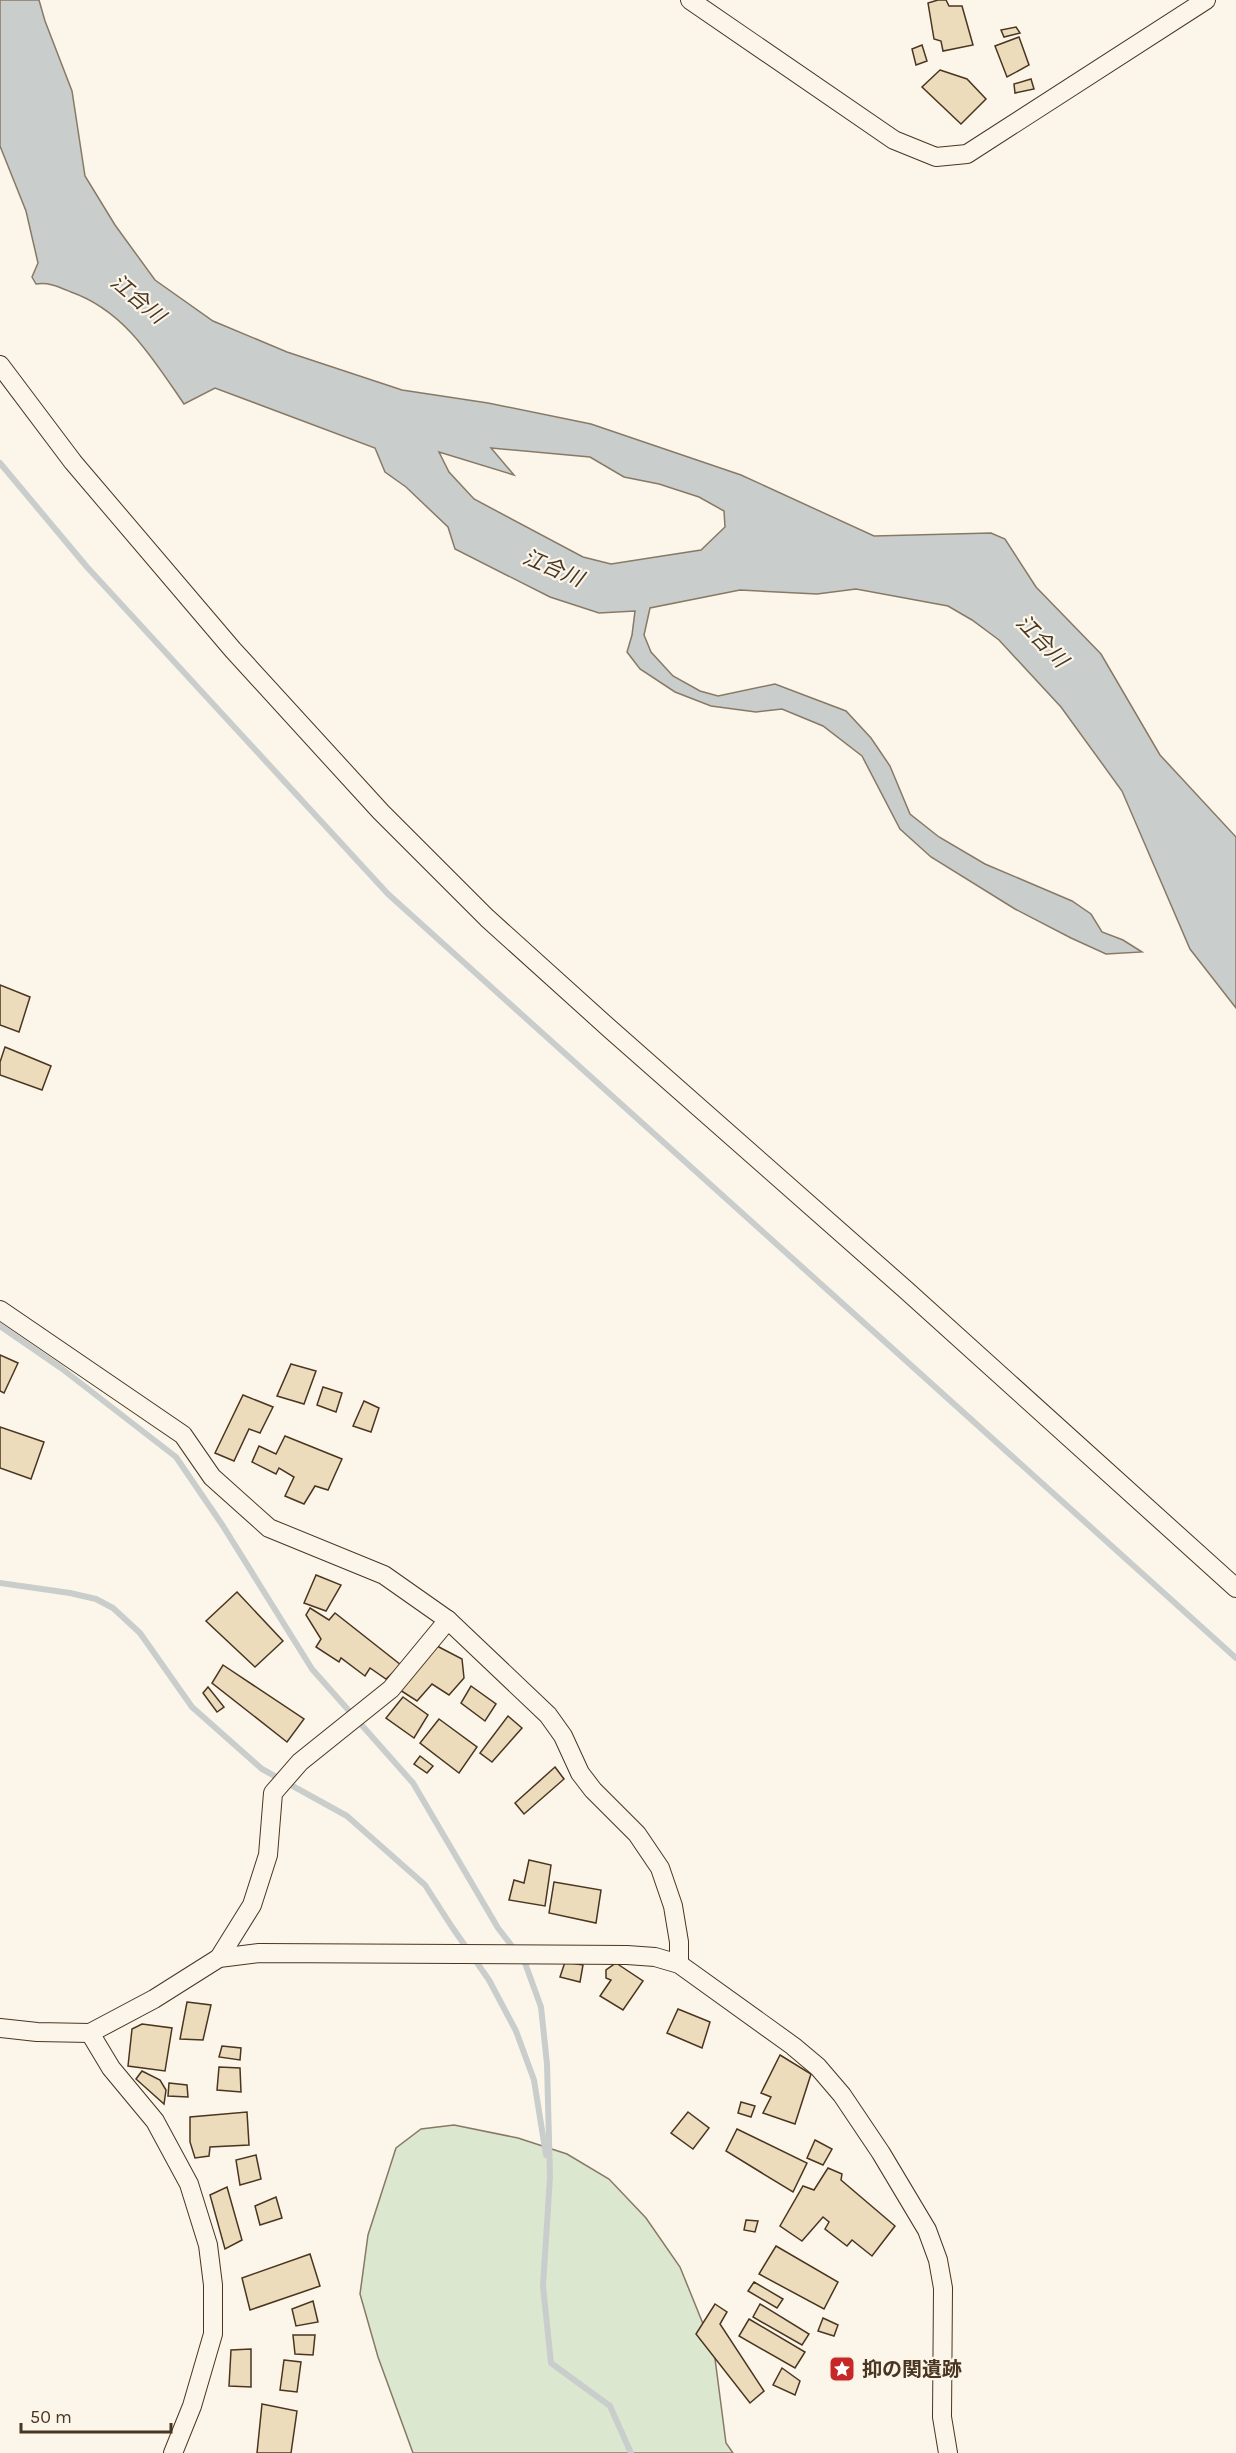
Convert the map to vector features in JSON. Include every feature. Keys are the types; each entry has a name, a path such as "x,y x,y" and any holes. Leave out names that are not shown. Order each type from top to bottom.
{"street":[{"path":"690,0 894,140 936,157 967,154 1206,0"},
{"path":"0,365 72,462 233,650 381,812 487,918 966,1344 1236,1588"},
{"path":"0,1310 183,1435 212,1477 269,1528 384,1575 448,1620 548,1715 563,1736 580,1773 593,1790 637,1834 660,1868 673,1906 679,1942 679,1964"},
{"path":"219,1958 252,1905 268,1855 270,1816 275,1792 300,1762 391,1689 448,1620"},
{"path":"0,2028 37,2032 90,2033 154,1999 219,1958 259,1953 627,1955 655,1957 679,1964 793,2046 818,2067 842,2095 881,2153 927,2230 938,2260 943,2288 942,2417 948,2453"},
{"path":"90,2033 111,2068 155,2121 189,2184 208,2245 213,2285 213,2334 192,2406 173,2453"}],"green space":[{"path":"454,2125 518,2138 567,2154 609,2179 646,2218 680,2267 714,2351 726,2443 733,2453 413,2453 378,2357 360,2294 368,2235 396,2148 421,2129"}],"water":[{"name":"江合川","path":"0,0 39,0 72,91 85,176 115,225 155,280 213,321 287,352 402,390 488,403 591,424 741,475 874,536 991,533 1005,539 1036,587 1101,654 1160,755 1236,837 1236,1008 1190,949 1122,791 1061,707 999,640 972,620 948,606 856,589 817,594 740,590 650,608 644,635 651,652 673,676 700,691 718,696 775,684 846,711 871,738 890,766 910,814 939,837 985,864 1072,901 1091,914 1102,932 1123,940 1142,952 1106,954 1015,909 931,857 900,829 862,756 823,726 782,709 756,712 711,706 675,692 640,669 627,652 635,611 599,613 550,597 455,549 448,527 406,487 385,472 375,448 215,388 184,404 136,338 107,311 90,300 58,287 36,284 32,277 38,263 26,211 0,146","holes":["491,448 590,457 624,477 659,484 699,497 724,511 725,527 701,550 611,564 583,557 474,499 449,472 439,452 514,475"]}],"building":[{"path":"946,0 949,6 962,6 973,45 943,51 941,41 934,39 928,3"},
{"path":"1016,27 1020,33 1004,37 1001,30"},
{"path":"1019,37 1029,65 1007,77 995,46"},
{"path":"922,45 927,61 916,65 912,49"},
{"path":"940,70 967,79 986,99 961,124 922,87"},
{"path":"1031,79 1034,89 1015,93 1014,84"},
{"path":"0,985 30,997 19,1032 0,1025"},
{"path":"5,1047 51,1066 42,1090 0,1075 0,1062"},
{"path":"0,1355 18,1363 4,1393 0,1391"},
{"path":"291,1364 316,1371 304,1404 277,1396"},
{"path":"323,1387 342,1393 336,1412 317,1405"},
{"path":"243,1395 273,1407 260,1433 249,1429 234,1461 215,1453"},
{"path":"364,1401 379,1408 371,1432 353,1426"},
{"path":"0,1427 44,1442 31,1479 0,1468"},
{"path":"285,1436 342,1459 328,1490 315,1486 304,1504 285,1496 294,1477 279,1468 276,1474 252,1462 259,1446 276,1454"},
{"path":"316,1575 341,1585 326,1611 304,1603"},
{"path":"237,1592 283,1641 255,1667 206,1621"},
{"path":"310,1608 329,1620 335,1613 401,1665 386,1679 370,1668 365,1676 341,1658 339,1662 316,1647 321,1639 306,1615"},
{"path":"437,1646 462,1659 464,1678 449,1695 432,1684 417,1701 400,1690"},
{"path":"223,1665 304,1719 287,1742 212,1683"},
{"path":"471,1686 496,1704 485,1721 461,1703"},
{"path":"208,1687 224,1707 217,1712 203,1693"},
{"path":"403,1697 428,1715 414,1738 386,1718"},
{"path":"508,1716 522,1728 492,1762 480,1753"},
{"path":"439,1719 477,1747 459,1773 420,1743"},
{"path":"420,1756 433,1766 427,1773 414,1764"},
{"path":"555,1767 564,1779 524,1814 515,1803"},
{"path":"529,1860 551,1865 545,1906 509,1900 514,1880 524,1883"},
{"path":"554,1882 601,1890 596,1923 549,1913"},
{"path":"565,1962 583,1965 580,1982 560,1977"},
{"path":"616,1963 643,1981 623,2010 600,1996 611,1980 606,1978 606,1970"},
{"path":"187,2002 211,2005 203,2040 180,2039"},
{"path":"678,2009 710,2022 702,2048 667,2033"},
{"path":"142,2024 172,2028 165,2071 128,2066 132,2029"},
{"path":"222,2046 241,2048 240,2060 219,2057"},
{"path":"780,2055 811,2074 795,2124 763,2113 771,2097 761,2093"},
{"path":"219,2067 240,2068 241,2092 217,2090"},
{"path":"142,2071 160,2080 166,2090 164,2104 136,2079"},
{"path":"169,2083 187,2085 188,2097 168,2096"},
{"path":"741,2102 755,2106 751,2117 738,2113"},
{"path":"247,2112 249,2145 210,2147 209,2156 195,2158 190,2142 190,2117"},
{"path":"688,2112 709,2128 693,2149 671,2133"},
{"path":"737,2129 807,2163 793,2192 726,2151"},
{"path":"815,2140 832,2149 823,2165 807,2158"},
{"path":"256,2155 261,2179 240,2185 236,2160"},
{"path":"828,2168 842,2174 841,2180 895,2226 872,2256 852,2240 847,2246 825,2229 829,2222 823,2217 802,2241 780,2226 803,2186 814,2190"},
{"path":"227,2187 242,2240 225,2249 210,2195"},
{"path":"276,2197 282,2218 260,2225 255,2206"},
{"path":"746,2220 758,2221 755,2232 744,2230"},
{"path":"776,2246 838,2282 824,2309 759,2274"},
{"path":"310,2254 320,2286 250,2310 242,2278"},
{"path":"754,2282 783,2299 777,2308 748,2291"},
{"path":"313,2301 318,2322 296,2326 292,2309"},
{"path":"715,2304 727,2312 720,2324 764,2391 750,2403 696,2334"},
{"path":"760,2304 809,2334 802,2345 753,2317"},
{"path":"823,2318 838,2325 834,2336 818,2331"},
{"path":"749,2319 805,2352 795,2368 739,2336"},
{"path":"293,2335 315,2335 313,2355 295,2354"},
{"path":"251,2349 251,2387 229,2386 231,2350"},
{"path":"284,2360 301,2362 297,2392 280,2390"},
{"path":"782,2368 800,2381 795,2395 773,2385"},
{"path":"262,2404 297,2411 291,2453 257,2453"}],"waterway":[{"path":"0,463 87,567 388,894 1236,1658"},
{"path":"0,1326 61,1368 176,1457 223,1526 312,1669 413,1783 498,1928 525,1963 541,2007 547,2064 550,2177 543,2286 551,2363 610,2406 631,2453"},
{"path":"0,1583 70,1593 96,1599 113,1608 140,1633 192,1707 262,1769 347,1816 425,1885 489,1980 516,2031 534,2080 546,2155"}],"place":[{"name":"抑の関遺跡","path":"842,2369"}]}
